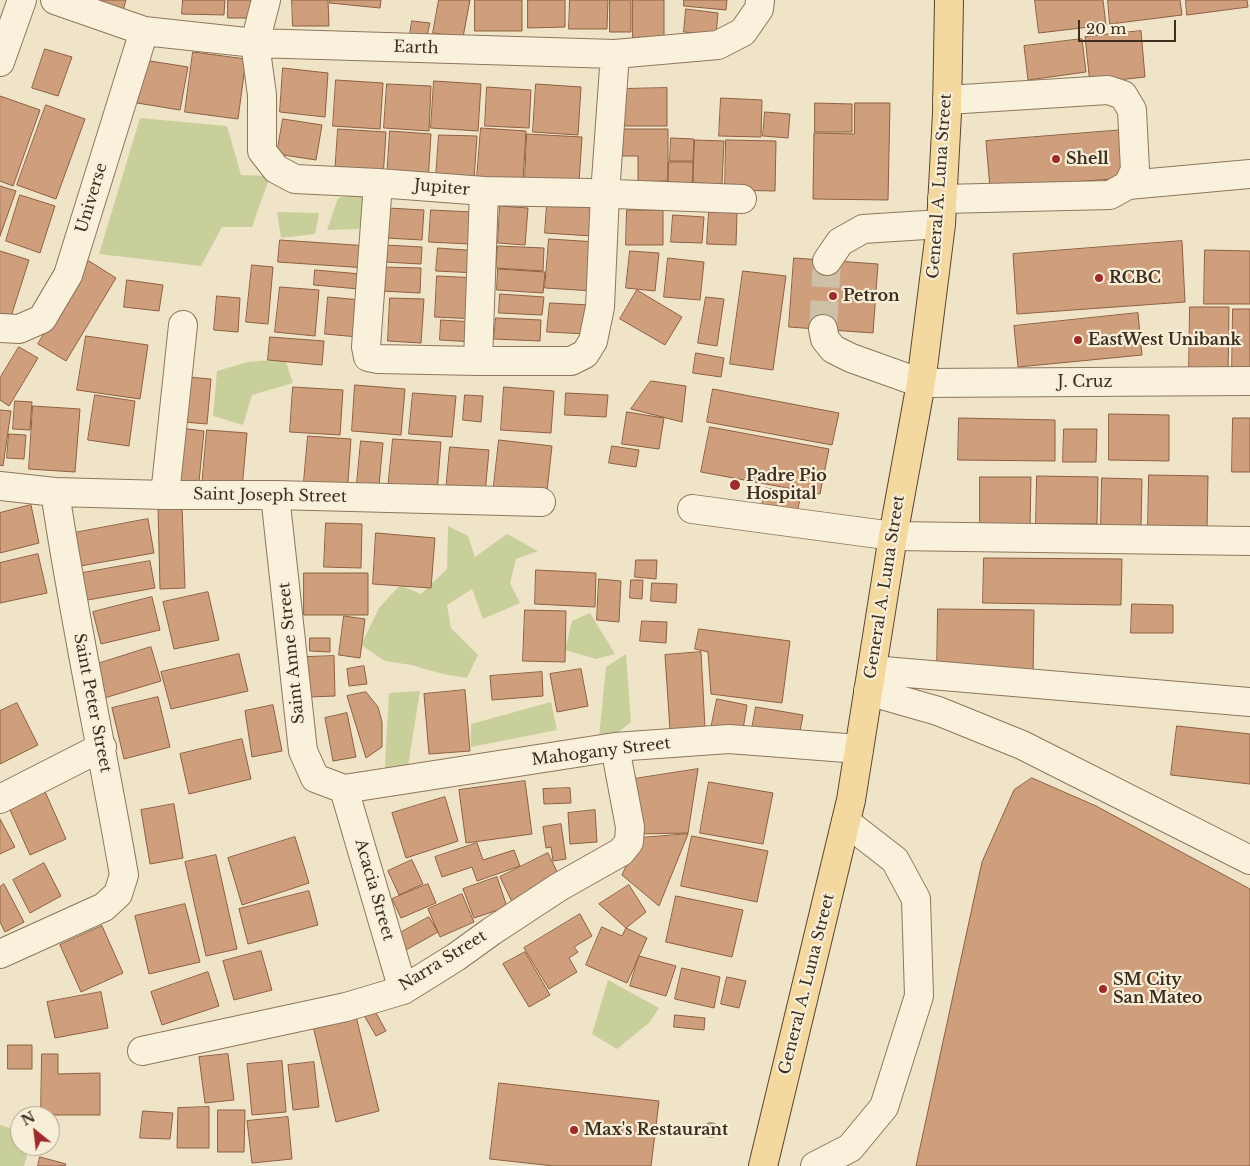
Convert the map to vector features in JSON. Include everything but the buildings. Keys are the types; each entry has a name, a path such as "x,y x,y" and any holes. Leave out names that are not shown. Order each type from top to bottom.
{"main road":[{"name":"General A. Luna Street","path":"763,1166 846,822 893,536 921,383 942,212 949,0"}],"street":[{"path":"0,62 22,0"},
{"name":"Earth","path":"55,0 144,31 255,43 615,54 718,45 743,32 759,9 760,0"},
{"path":"255,43 266,0"},
{"name":"Universe","path":"0,328 19,329 42,320 68,275 144,31"},
{"name":"Jupiter","path":"255,43 262,95 262,151 276,168 295,179 484,191 742,199"},
{"path":"378,183 366,347 368,357 378,359 478,362 571,362 585,354 593,340 600,307 604,194 615,54"},
{"path":"947,100 1108,90 1123,95 1132,110 1135,170 1128,185"},
{"path":"827,261 840,242 863,229 942,212 1110,195 1128,185 1250,174"},
{"path":"478,362 484,191"},
{"path":"165,495 183,325"},
{"path":"823,329 825,340 833,349 851,358 921,383"},
{"name":"J. Cruz","path":"921,383 1250,381"},
{"name":"Saint Joseph Street","path":"0,486 55,492 275,495 541,502"},
{"name":"Saint Peter Street","path":"0,954 104,907 118,894 124,875 102,747 67,574 55,492"},
{"name":"Saint Anne Street","path":"275,495 303,751 315,778 344,790"},
{"path":"692,509 893,536 1250,542"},
{"path":"870,680 1250,702"},
{"path":"870,680 938,711 1022,745 1250,860"},
{"name":"Mahogany Street","path":"344,790 615,747 729,740 859,749"},
{"path":"0,799 102,747"},
{"name":"Narra Street","path":"142,1051 346,1007 403,990 456,957 559,887 621,852 629,842 630,827 615,747"},
{"name":"Acacia Street","path":"344,790 403,990"},
{"path":"815,1166 850,1148 884,1106 919,996 916,899 895,860 846,822"}],"green space":[{"path":"140,118 227,126 241,175 270,176 252,227 222,227 201,266 99,254"},
{"path":"366,191 359,229 327,230 338,198"},
{"path":"277,212 319,213 315,234 281,238"},
{"path":"285,359 293,383 252,395 243,425 213,416 217,371 248,362"},
{"path":"448,526 468,536 475,557 507,534 538,551 516,559 510,583 520,603 483,619 472,589 447,605 451,628 478,655 467,678 385,661 361,645 379,608 400,585 421,594 447,569"},
{"path":"590,613 615,654 596,659 565,650 572,621"},
{"path":"626,654 631,722 598,748 606,667"},
{"path":"420,691 405,785 384,782 389,693"},
{"path":"551,702 557,730 471,747 471,724"},
{"path":"608,980 659,1008 650,1022 617,1049 592,1034"},
{"path":"0,1125 10,1128 10,1156 27,1156 24,1166 0,1166"}],"tunnel":[{"path":"823,329 827,261"}],"place":[{"name":"Shell","path":"1056,159"},
{"name":"RCBC","path":"1099,278"},
{"name":"Petron","path":"833,296"},
{"name":"EastWest Unibank","path":"1078,340"},
{"name":"Padre Pio Hospital","path":"735,485"},
{"name":"SM City San Mateo","path":"1103,989"},
{"name":"Max's Restaurant","path":"574,1130"}]}
